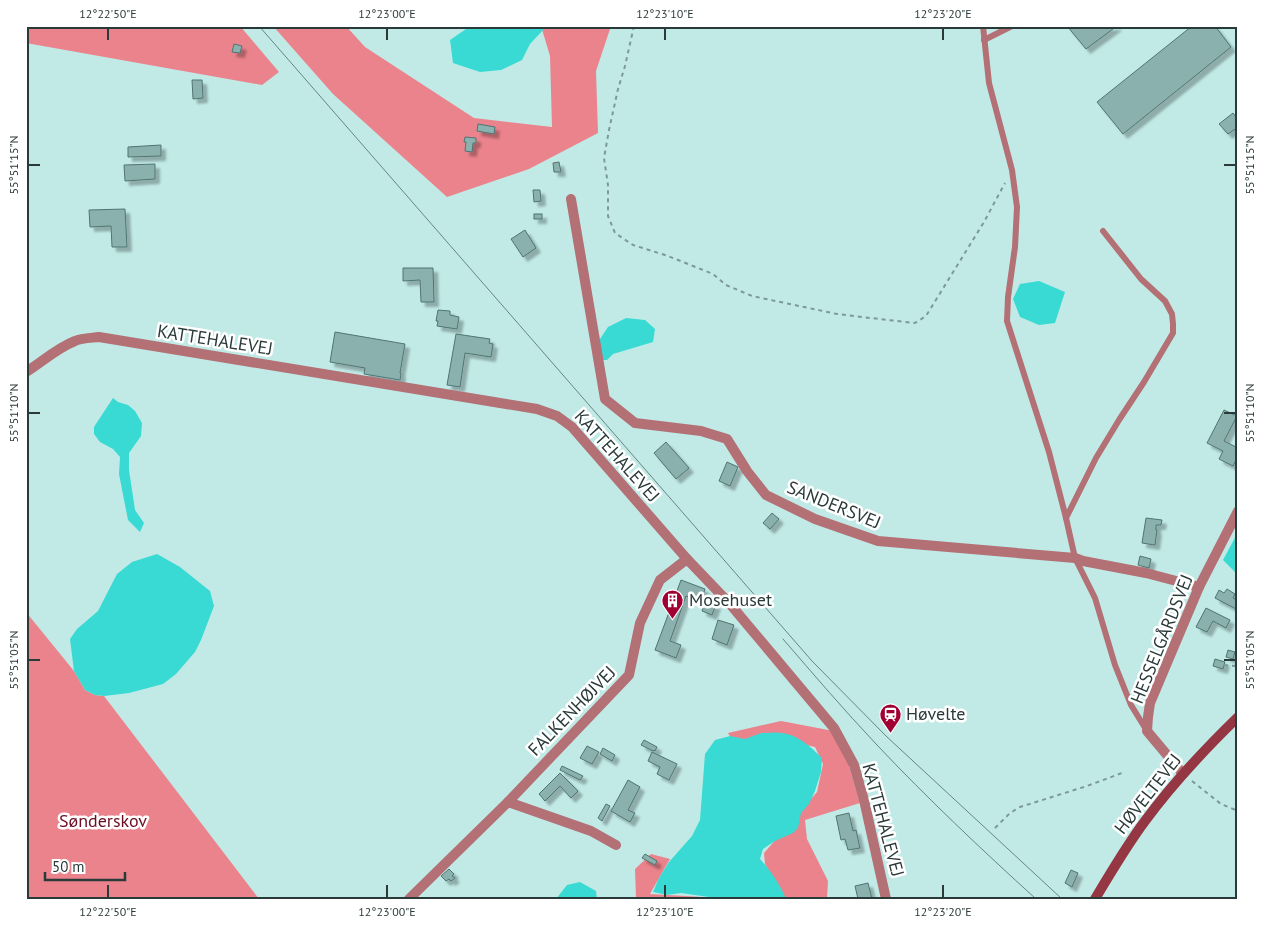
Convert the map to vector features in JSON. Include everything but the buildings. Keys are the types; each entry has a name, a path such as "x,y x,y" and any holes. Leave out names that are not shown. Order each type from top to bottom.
{"street":[{"name":"SANDERSVEJ","path":"571,199 605,399 635,423 701,431 727,439 766,495 815,519 878,541 1075,558 1083,562 1146,573 1199,587"},
{"name":"KATTEHALEVEJ","path":"26,372 75,341 86,338 99,338 537,409 557,416 572,427 687,559 730,604 834,728 854,765 864,800 886,899"},
{"name":"HESSELGÅRDSVEJ","path":"1184,774 1147,731 1150,703 1199,587 1238,511"},
{"name":"FALKENHØJVEJ","path":"409,899 508,802 629,675 640,623 660,580 687,559"},
{"name":"HØVELTEVEJ","path":"1095,899 1145,821 1205,749 1238,717"},
{"path":"508,802 591,831 616,845"}],"lane":[{"path":"983,26 989,83 1012,170 1017,207 1015,247 1008,297 1007,321 1049,452 1075,558 1095,598 1115,664 1131,705 1147,731"},
{"path":"984,40 1012,26"},
{"path":"1066,518 1096,458 1173,333 1172,314 1164,301 1141,279 1103,231"}],"path":[{"path":"634,26 618,88 604,158 608,186 608,216 615,233 633,246 668,256 713,274 726,285 752,296 837,314 915,323 926,316 984,222 1012,170"},
{"path":"1224,665 1234,666 1238,664"},
{"path":"995,828 1010,813 1020,807 1087,786 1122,772"},
{"path":"1184,774 1221,804 1238,811"}],"green space":[{"path":"26,26 240,26 279,72 262,85 26,43"},
{"path":"273,26 346,26 365,47 474,118 552,127 550,56 541,26 611,26 596,71 598,133 529,169 447,197 333,94"},
{"name":"Sønderskov","path":"26,612 74,671 85,690 95,695 104,696 259,899 26,899"},
{"path":"781,721 839,732 860,803 805,820 807,839 828,881 827,899 785,899 765,864 764,853 817,792 823,764 815,747 762,735 735,745 728,733"},
{"path":"651,854 670,859 650,894 703,897 705,899 636,899 635,869"}],"water":[{"path":"506,26 545,28 530,44 522,60 501,70 480,72 453,63 450,40 466,29 494,29"},
{"path":"1039,281 1065,292 1055,323 1039,325 1020,317 1013,299 1020,284"},
{"path":"626,318 645,320 655,329 653,342 613,354 607,360 602,360 598,342 608,327"},
{"path":"113,398 118,402 128,405 135,411 142,423 141,436 129,453 129,470 135,510 144,523 140,532 128,520 119,474 120,457 113,449 100,442 94,434 94,427"},
{"path":"1238,532 1238,572 1235,572 1223,560"},
{"path":"157,554 180,567 210,591 214,606 201,640 195,652 176,674 163,684 129,693 104,696 95,695 85,690 74,671 70,639 77,629 98,611 117,574 132,562"},
{"path":"761,733 787,734 798,738 822,758 821,772 815,791 809,804 801,813 798,828 793,833 763,849 760,859 775,878 786,899 711,899 709,897 681,893 667,895 653,892 669,862 692,836 700,820 705,754 715,740 730,736 745,739"},
{"path":"580,882 596,891 597,899 556,899 567,885"}],"tram line":[{"path":"259,26 812,661 886,736 1062,899"},
{"path":"783,639 841,706 896,765 1036,899"}],"place":[{"name":"Mosehuset","path":"673,619"},
{"name":"Høvelte","path":"890,733"}]}
